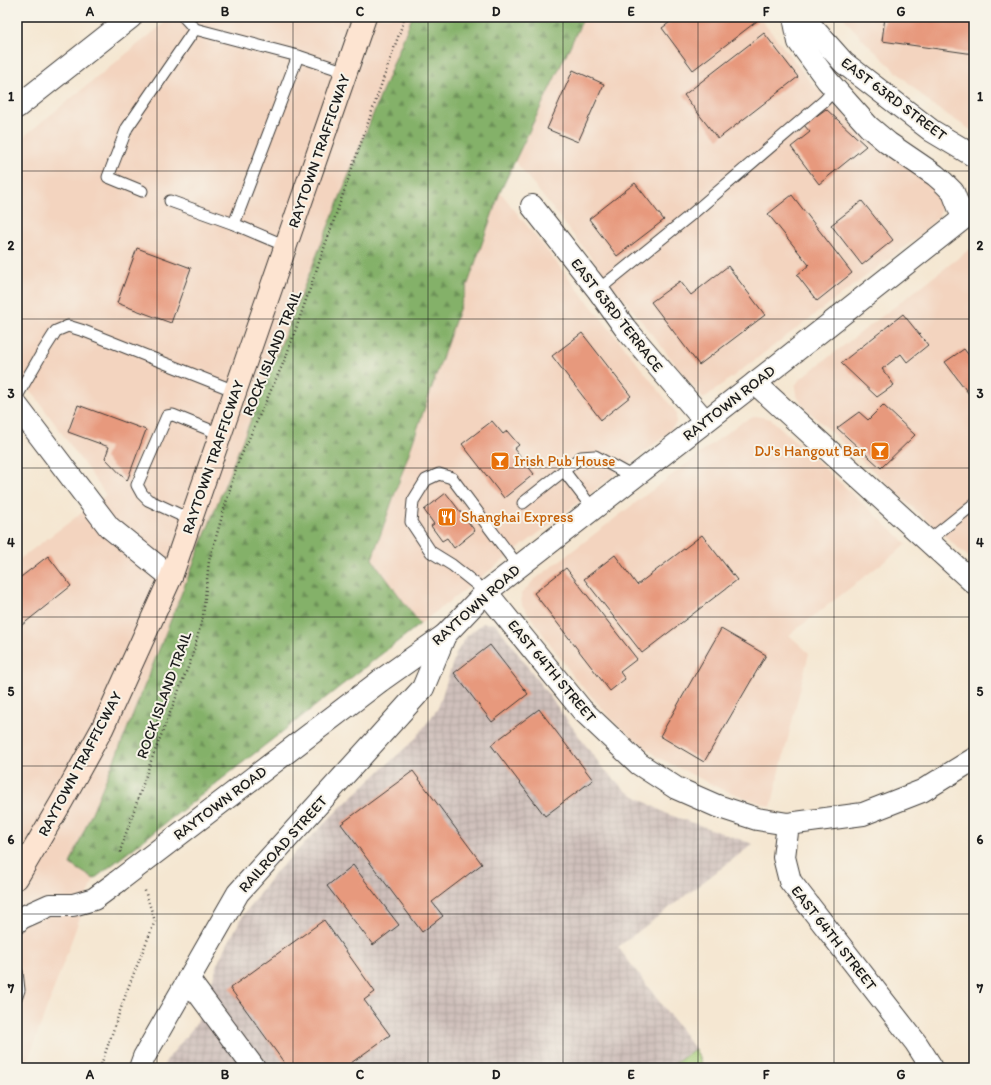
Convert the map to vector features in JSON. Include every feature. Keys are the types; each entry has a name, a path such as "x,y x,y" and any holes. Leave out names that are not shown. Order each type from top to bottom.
{"main road":[{"name":"RAYTOWN TRAFFICWAY","path":"17,877 102,729 171,576 365,17"}],"street":[{"path":"17,107 131,17"},
{"path":"794,17 800,42 835,89 869,127 888,143 935,175 953,192 968,214"},
{"name":"EAST 63RD STREET","path":"804,17 844,63 932,130 974,156"},
{"name":"EAST 63RD TERRACE","path":"532,206 598,290 625,328 705,421"},
{"name":"RAYTOWN ROAD","path":"17,922 21,918 50,905 73,905 94,899 117,882 380,681 445,635 486,592 518,566 755,383 968,214"},
{"path":"755,383 974,583"},
{"path":"17,406 109,527 171,576"},
{"name":"EAST 64TH STREET","path":"486,592 582,710 639,764 676,788 717,806 757,819 788,824 784,857 790,881 916,1043 932,1068"},
{"name":"RAILROAD STREET","path":"140,1068 144,1057 238,893 423,688 445,635"},
{"path":"788,824 863,814 922,791 974,759"},
{"path":"188,979 254,1068"}],"lane":[{"path":"184,17 195,29 298,56 346,72"},
{"path":"142,191 108,177 127,128 195,29"},
{"path":"234,224 298,56"},
{"path":"598,290 710,198 824,101 835,89"},
{"path":"170,202 234,224 286,246"},
{"path":"17,396 56,332 68,326 235,391"},
{"path":"191,520 148,500 142,494 138,485 167,416 173,415 220,434"},
{"path":"523,503 581,457 595,456 633,477"},
{"path":"564,471 593,509"},
{"path":"486,592 452,565 431,552 411,522 413,501 426,480 439,474 452,478 518,566"},
{"path":"928,541 974,504"},
{"path":"17,972 19,990 17,996"}],"path":[{"name":"ROCK ISLAND TRAIL","path":"123,856 120,851 151,761 192,657 202,616 209,561 237,465 286,357 405,17"},
{"path":"100,1068 128,988 155,921 146,890 142,885"}],"shaded area":[{"path":"172,17 412,17 124,737 70,864 94,879 25,1068 17,1068 17,561 106,495 17,371 17,142"},
{"path":"584,17 759,17 814,86 868,136 936,187 942,202 939,216 918,237 703,399 515,161"},
{"path":"843,17 974,17 974,132 932,105 865,42"},
{"path":"500,192 676,412 676,423 665,436 420,624 372,559"},
{"path":"974,246 974,562 803,406 796,394 795,386 800,379"},
{"path":"756,416 771,419 907,544 789,635 809,653 771,807 721,789 657,757 616,724 574,677 522,605 521,594 533,581 740,423"},
{"path":"483,623 496,624 601,766 626,791 667,814 753,844 618,947 695,1049 669,1068 164,1068 166,1061 197,1023 220,958 242,917 274,874 342,806 416,738 438,708 456,653 467,636"}],"green space":[{"path":"412,17 584,17 500,192 372,559 420,624 94,879 70,864 124,737"},
{"path":"695,1049 704,1068 669,1068"}],"building":[{"path":"677,17 754,17 757,21 693,70 662,28"},
{"path":"885,17 974,17 974,54 882,41"},
{"path":"764,33 798,77 718,139 684,95"},
{"path":"573,70 604,84 578,142 547,129"},
{"path":"826,109 866,146 819,184 791,147 810,132 804,125"},
{"path":"635,183 664,220 617,256 589,219"},
{"path":"792,195 852,273 817,301 797,275 809,265 768,214"},
{"path":"862,201 893,240 862,265 831,225"},
{"path":"137,248 191,268 171,323 117,303"},
{"path":"728,266 765,315 699,365 651,302 680,281 691,295"},
{"path":"903,314 928,345 907,362 901,354 882,369 894,385 877,397 841,363"},
{"path":"582,333 631,396 601,420 552,356"},
{"path":"964,349 974,362 974,390 969,394 945,362"},
{"path":"78,405 146,430 127,481 105,458 109,447 68,432"},
{"name":"DJ's Hangout Bar","path":"883,405 915,435 881,468 837,428 859,412 868,420"},
{"name":"Irish Pub House","path":"492,421 503,434 507,431 519,445 514,449 534,474 504,498 462,444"},
{"name":"Shanghai Express","path":"446,493 475,531 454,548 447,538 442,541 431,526 434,524 424,510"},
{"path":"702,535 737,580 642,653 584,579 615,555 637,585"},
{"path":"48,556 71,586 17,629 17,580"},
{"path":"566,568 637,659 620,672 625,679 610,691 534,593"},
{"path":"721,629 766,655 704,762 660,736"},
{"path":"490,645 528,694 492,722 454,673"},
{"path":"539,709 593,780 545,816 491,745"},
{"path":"413,771 482,864 432,902 443,916 422,932 341,824"},
{"path":"353,865 399,925 373,945 327,886"},
{"path":"324,920 375,992 364,1000 390,1035 344,1068 288,1068 230,988"}],"place":[{"name":"DJ's Hangout Bar","path":"880,451"},
{"name":"Irish Pub House","path":"500,461"},
{"name":"Shanghai Express","path":"447,517"}]}
